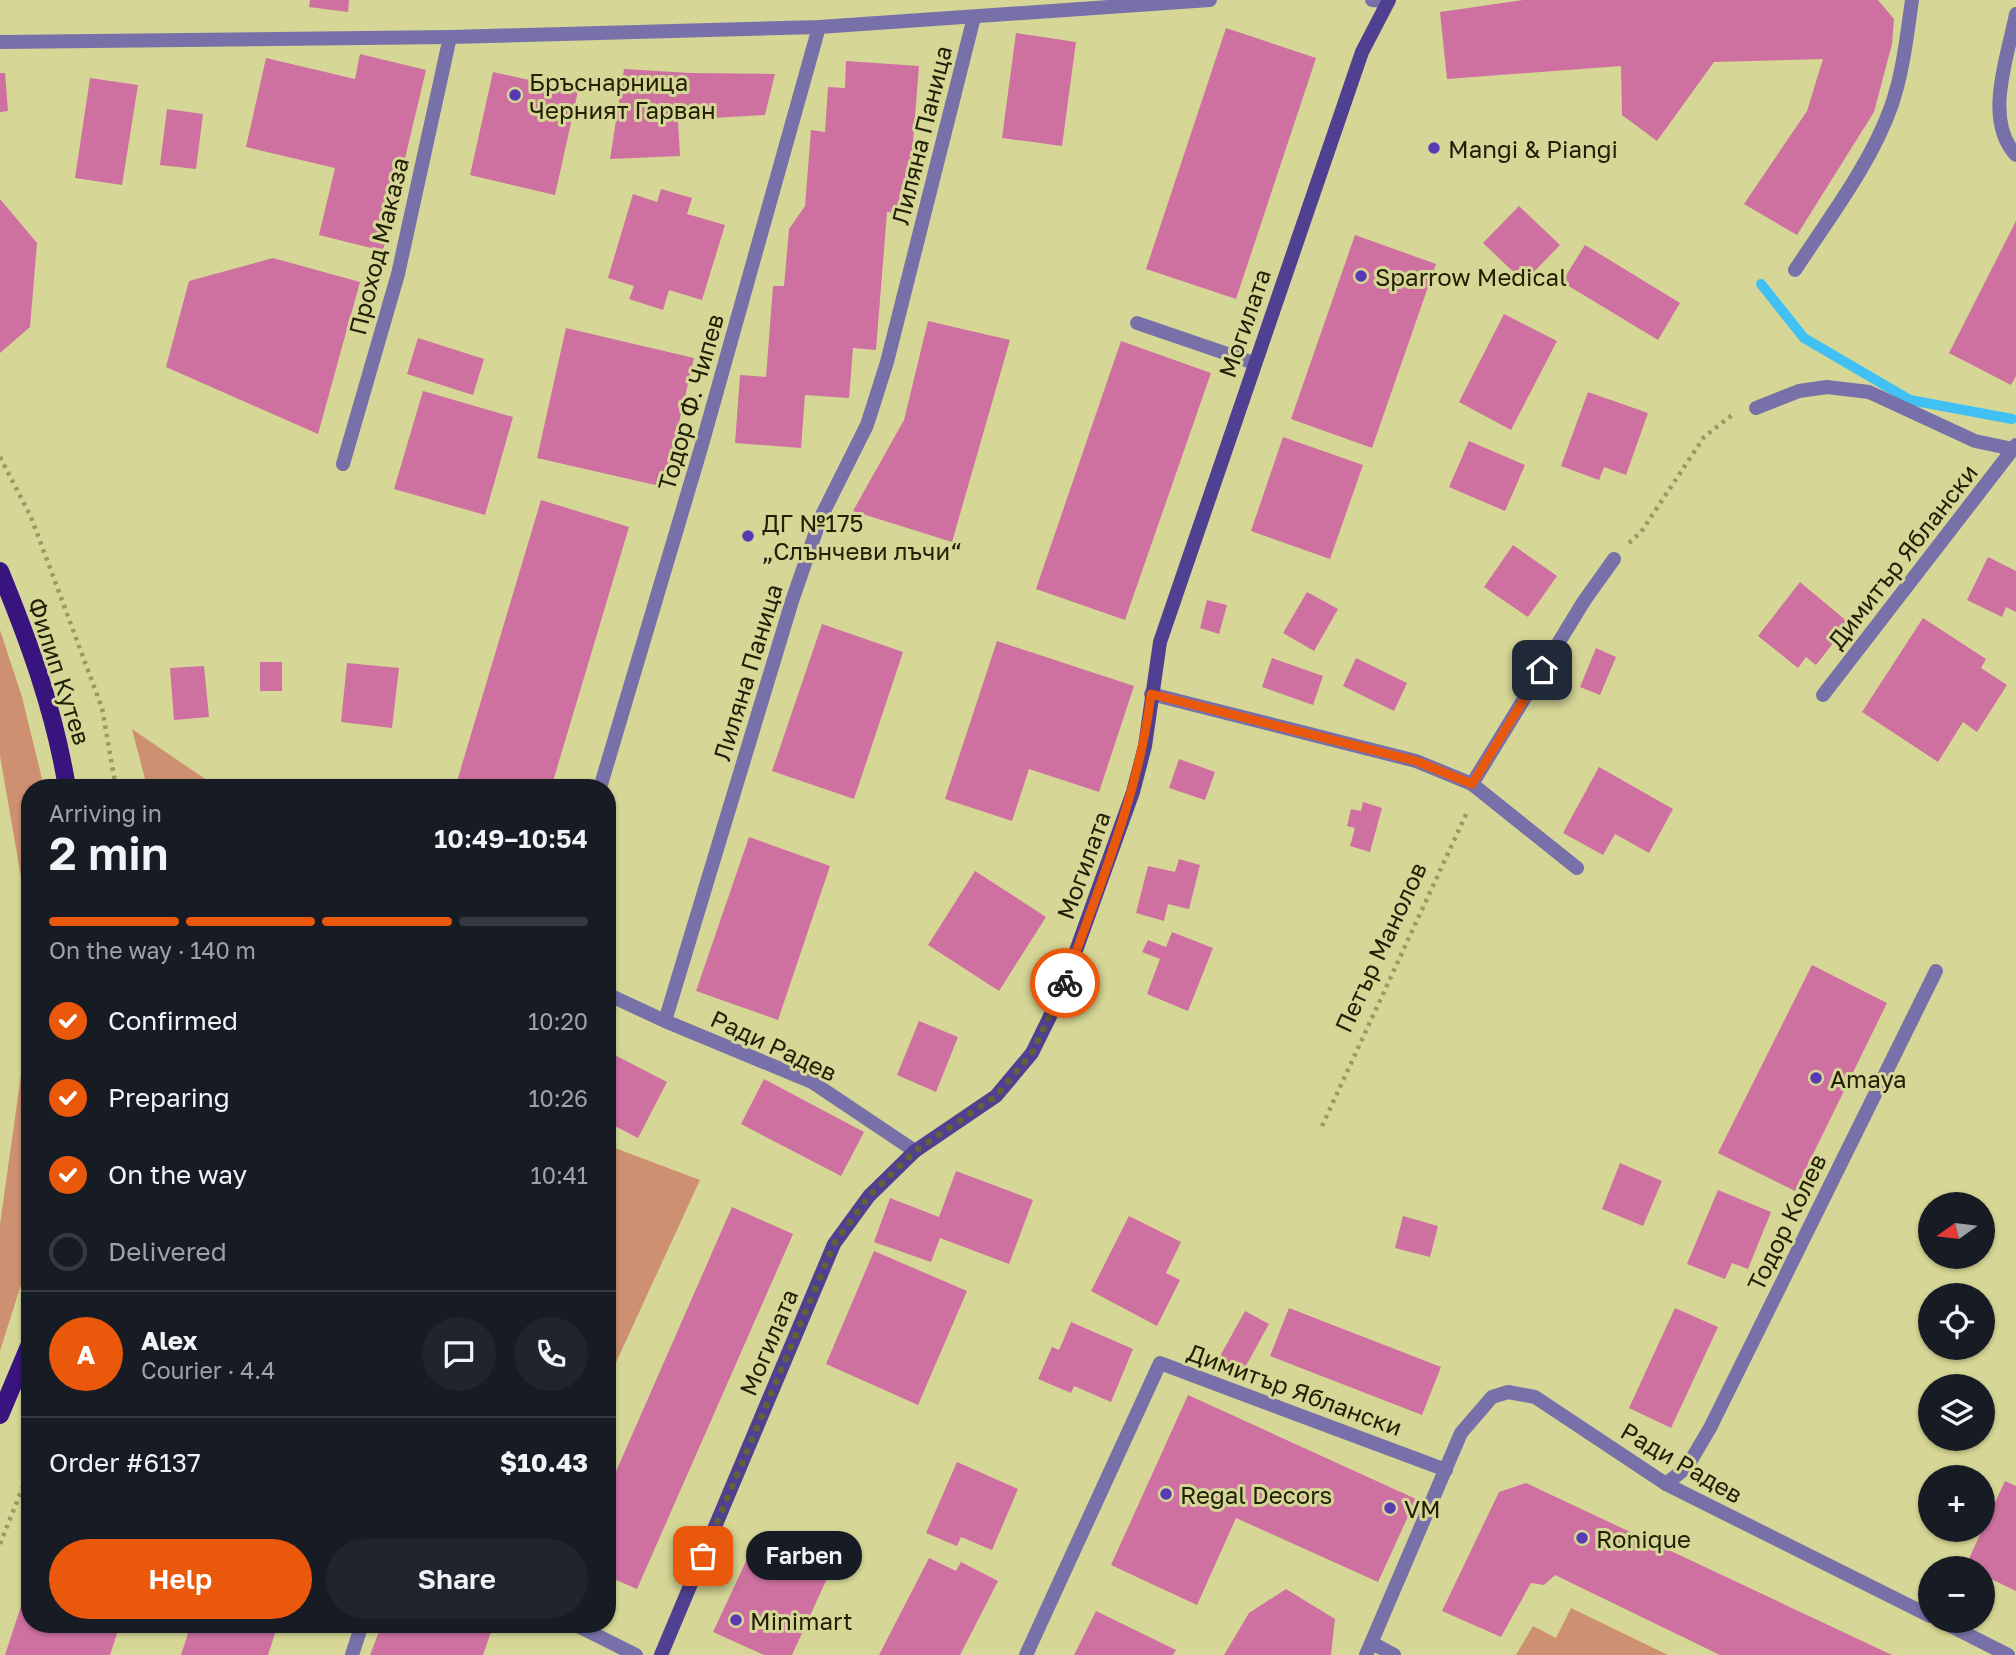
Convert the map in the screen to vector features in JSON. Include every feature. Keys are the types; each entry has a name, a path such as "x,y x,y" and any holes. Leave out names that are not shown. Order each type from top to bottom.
{"main road":[{"name":"Филип Кутев","path":"0,572 42,686 60,746 66,779"},
{"path":"0,1416 21,1366"}],"street":[{"path":"0,42 450,37 819,27 1210,0"},
{"name":"Могилата","path":"662,1655 834,1244 869,1196 915,1151 996,1096 1032,1053 1059,998 1133,792 1145,746 1160,642 1254,363 1382,0"},
{"path":"1795,270 1864,164 1891,106 1905,52 1912,0"},
{"path":"2016,14 1998,108 2006,145 2016,155"},
{"name":"Лиляна Паница","path":"665,1021 794,592 821,517 867,425 883,375 974,17"},
{"name":"Тодор Ф. Чипев","path":"603,779 701,448 819,27"},
{"name":"Проход Маказа","path":"343,464 398,274 450,37"},
{"path":"1137,323 1254,363"},
{"path":"1756,408 1799,391 1827,387 1869,392 1975,441 2015,447"},
{"name":"Димитър Яблански","path":"1824,695 2015,447"},
{"path":"1476,785 1584,601 1614,559"},
{"path":"1151,694 1416,761 1476,785 1577,868"},
{"name":"Тодор Колев","path":"1666,1484 1688,1467 1710,1428 1936,971"},
{"name":"Ради Радев","path":"616,998 812,1082 915,1151"},
{"name":"Димитър Яблански","path":"1026,1655 1160,1363 1446,1470"},
{"name":"Ради Радев","path":"1446,1470 1461,1433 1492,1397 1508,1391 1535,1397 1666,1484 1918,1610"},
{"path":"1394,1655 1369,1649 1446,1470"},
{"path":"352,1655 359,1633"},
{"path":"592,1633 636,1655"},
{"path":"1965,1633 2008,1655"}],"path":[{"path":"1614,559 1642,532 1704,437 1734,413 1756,408"},
{"path":"0,457 31,517 102,708 114,779"},
{"name":"Петър Манолов","path":"1322,1126 1476,785"},
{"path":"0,1544 21,1492"}],"shaded area":[{"path":"0,630 22,697 42,779 21,779 21,877 0,756"},
{"path":"132,729 205,779 145,779"},
{"path":"21,1075 21,1284 0,1351 0,1224"},
{"path":"616,1148 700,1180 616,1362"},
{"path":"1571,1608 1668,1655 1516,1655 1533,1626 1556,1638"}],"building":[{"path":"310,0 349,0 348,12 309,7"},
{"path":"1523,0 1878,0 1894,19 1892,44 1874,112 1797,235 1744,204 1807,111 1823,59 1714,62 1657,141 1622,115 1621,66 1447,79 1440,12"},
{"path":"1226,28 1316,58 1236,299 1146,269"},
{"path":"1016,33 1076,42 1062,146 1002,138"},
{"path":"360,54 426,70 383,251 319,235 335,168 246,147 266,58 355,79"},
{"path":"846,61 919,66 909,192 900,191 898,213 887,212 876,350 853,348 849,398 805,395 801,448 735,443 740,375 766,377 773,286 784,286 789,229 805,206 811,130 825,132 828,87 845,88"},
{"path":"624,69 775,74 765,115 678,120 680,156 610,159"},
{"path":"493,72 578,91 555,195 470,175"},
{"path":"0,73 5,73 8,111 0,112"},
{"path":"90,78 138,85 122,185 75,178"},
{"path":"167,109 203,114 196,169 160,165"},
{"path":"661,189 692,198 687,214 725,225 702,300 669,290 663,310 629,299 634,286 608,278 633,194 657,202"},
{"path":"0,199 37,243 30,327 0,353"},
{"path":"1519,206 1560,245 1524,282 1483,243"},
{"path":"2016,221 2016,376 2011,385 1949,353"},
{"path":"1355,235 1436,264 1372,448 1291,419"},
{"path":"1585,245 1680,303 1658,340 1562,282"},
{"path":"273,258 360,282 318,434 166,367 189,281"},
{"path":"1504,314 1557,341 1511,430 1459,402"},
{"path":"928,321 1010,340 952,542 853,511 904,420"},
{"path":"566,328 694,358 664,487 537,458"},
{"path":"418,338 484,359 473,395 407,374"},
{"path":"1121,341 1211,373 1125,620 1036,589"},
{"path":"423,391 513,417 485,515 394,489"},
{"path":"1588,392 1648,413 1626,475 1604,467 1599,480 1561,466"},
{"path":"1283,437 1363,465 1330,559 1251,531"},
{"path":"1469,441 1525,465 1505,511 1449,487"},
{"path":"541,500 629,527 554,779 458,779"},
{"path":"1513,545 1557,576 1528,617 1484,587"},
{"path":"1988,557 2016,571 2016,612 2006,607 2002,617 1967,600"},
{"path":"1800,582 1849,623 1816,665 1806,657 1798,668 1758,636"},
{"path":"1307,592 1338,609 1314,651 1283,633"},
{"path":"1207,600 1227,605 1219,634 1200,628"},
{"path":"1923,618 1986,659 1981,668 2007,685 1977,732 1963,722 1938,762 1862,712"},
{"path":"822,624 903,652 854,799 772,771"},
{"path":"997,641 1134,686 1099,792 1029,769 1012,821 945,799"},
{"path":"1596,648 1616,657 1600,695 1580,687"},
{"path":"1272,658 1323,676 1313,705 1262,687"},
{"path":"1356,658 1407,683 1394,711 1343,686"},
{"path":"260,662 282,662 282,691 260,691"},
{"path":"347,663 399,668 392,728 341,722"},
{"path":"204,666 209,717 174,720 170,668"},
{"path":"1179,759 1215,772 1205,800 1169,788"},
{"path":"1599,767 1673,809 1649,853 1615,834 1603,855 1563,833"},
{"path":"1363,802 1382,808 1370,852 1350,846 1355,828 1347,826 1351,809 1361,811"},
{"path":"749,837 830,866 778,1020 696,991"},
{"path":"1179,859 1200,865 1189,909 1168,904 1164,921 1136,913 1148,866 1175,872"},
{"path":"975,871 1046,917 999,991 928,945"},
{"path":"1172,932 1213,948 1188,1011 1147,994 1160,959 1142,952 1148,940 1166,947"},
{"path":"1812,965 1887,1003 1795,1191 1718,1153"},
{"path":"919,1021 958,1037 936,1092 897,1075"},
{"path":"616,1056 667,1082 638,1138 616,1127"},
{"path":"764,1079 864,1132 841,1176 741,1124"},
{"path":"1620,1163 1662,1181 1643,1226 1602,1209"},
{"path":"956,1171 1033,1200 1009,1264 940,1238 931,1262 874,1242 890,1198 939,1217"},
{"path":"1718,1190 1771,1212 1748,1269 1732,1263 1725,1279 1687,1264"},
{"path":"732,1207 793,1234 637,1589 616,1580 616,1471"},
{"path":"1129,1216 1181,1242 1166,1273 1180,1280 1157,1326 1091,1291"},
{"path":"1403,1216 1438,1226 1430,1257 1395,1248"},
{"path":"874,1251 967,1291 918,1405 826,1364"},
{"path":"1289,1308 1441,1367 1422,1415 1270,1356"},
{"path":"1675,1308 1718,1327 1671,1428 1629,1408"},
{"path":"1245,1311 1269,1324 1242,1373 1218,1360"},
{"path":"1071,1322 1133,1349 1111,1402 1074,1386 1071,1393 1038,1379 1052,1347 1059,1350"},
{"path":"1188,1395 1416,1499 1378,1582 1236,1518 1197,1605 1111,1565"},
{"path":"957,1462 1018,1489 992,1550 961,1537 957,1546 926,1533"},
{"path":"2005,1481 2016,1486 2016,1591 1995,1581 1995,1556 1970,1556 1977,1542 1995,1542 1995,1502"},
{"path":"1526,1483 1892,1655 1720,1655 1555,1575 1544,1585 1531,1583 1501,1637 1442,1611 1499,1492"},
{"path":"756,1540 829,1574 792,1655 764,1655 713,1632"},
{"path":"929,1558 956,1571 961,1562 998,1581 960,1655 879,1655"},
{"path":"1286,1589 1335,1619 1331,1655 1224,1655 1249,1613"},
{"path":"21,1606 21,1633 117,1633 110,1655 5,1655"},
{"path":"1096,1611 1176,1650 1173,1655 1074,1655"},
{"path":"188,1633 275,1633 268,1655 181,1655"},
{"path":"379,1633 491,1633 483,1655 370,1655"}],"waterway":[{"path":"1761,284 1804,338 1910,400 2012,419"}],"way so far":[{"path":"703,1556 834,1244 869,1196 915,1151 996,1096 1032,1053 1065,983"}],"place":[{"name":"Бръснарница Черният Гарван","path":"515,95"},
{"name":"Mangi & Piangi","path":"1434,148"},
{"name":"Sparrow Medical","path":"1361,276"},
{"name":"ДГ №175 „Слънчеви лъчи“","path":"748,536"},
{"name":"Amaya","path":"1816,1078"},
{"name":"Regal Decors","path":"1166,1494"},
{"name":"VM","path":"1390,1508"},
{"name":"Ronique","path":"1582,1538"},
{"name":"Farben","path":"703,1556"},
{"name":"Minimart","path":"736,1620"}],"route":[{"path":"1065,983 1133,792 1145,746 1151,694 1416,761 1472,784 1542,670"}]}
